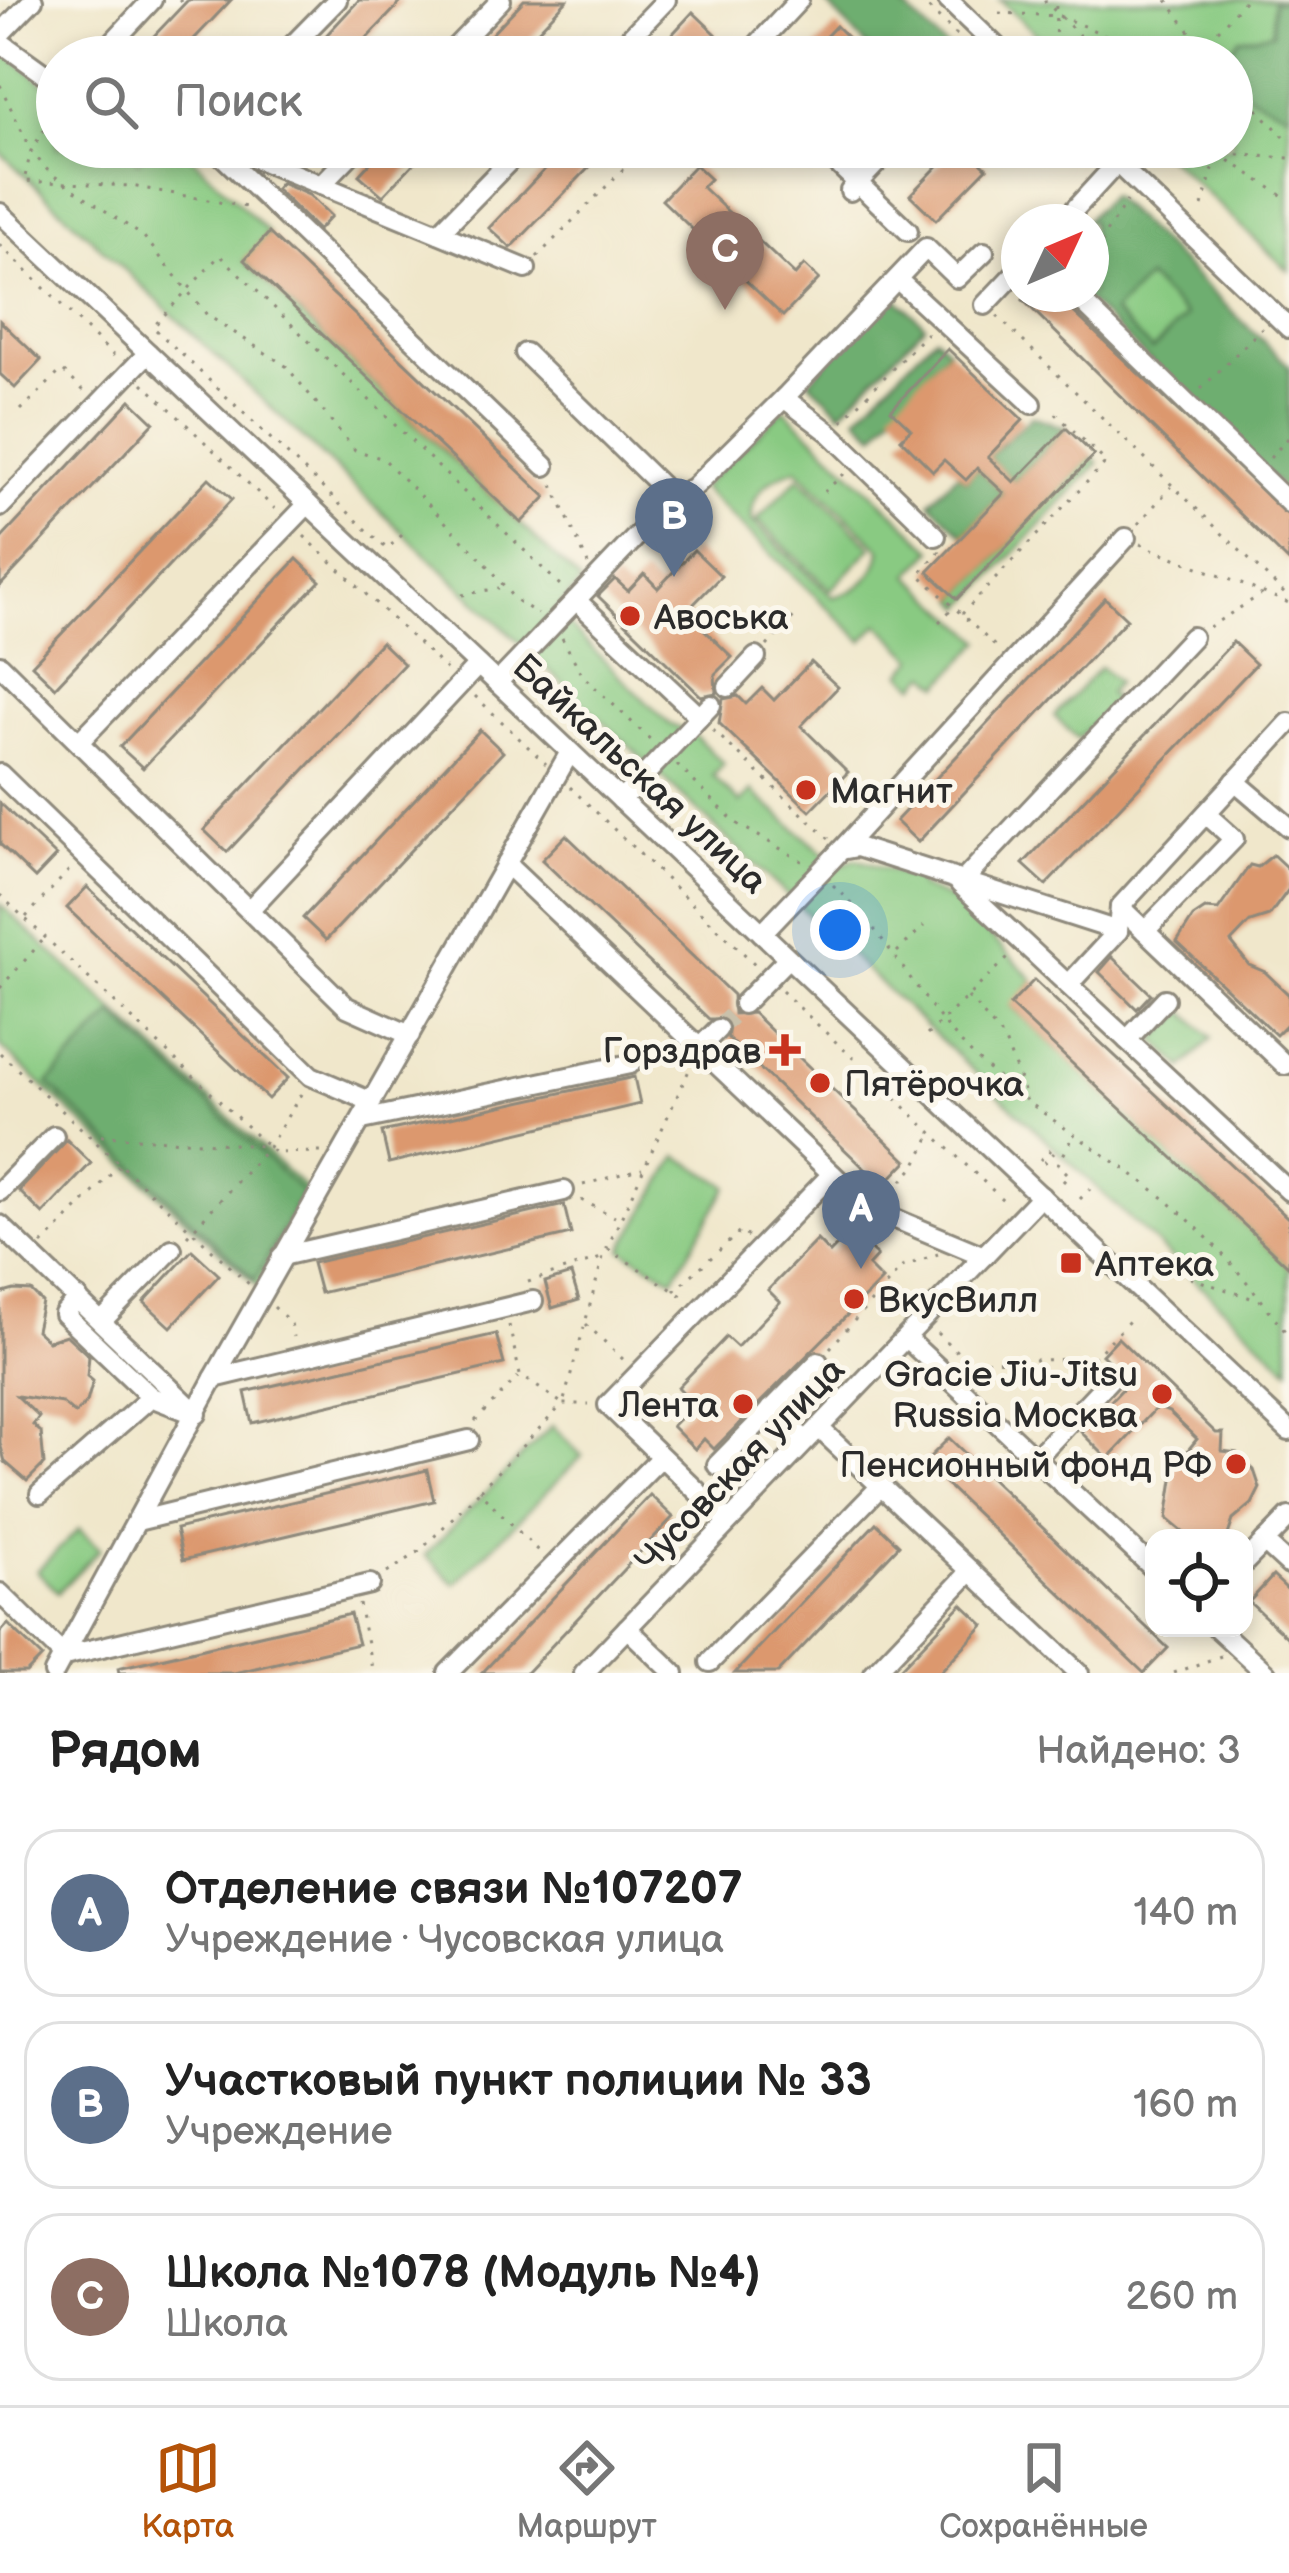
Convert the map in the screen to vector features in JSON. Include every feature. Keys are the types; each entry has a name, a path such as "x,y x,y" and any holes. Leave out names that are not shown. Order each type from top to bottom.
{"street":[{"path":"33,0 0,38 36,66"},
{"path":"119,36 152,0"},
{"path":"302,36 337,0"},
{"path":"466,36 501,0"},
{"path":"631,36 666,0"},
{"path":"948,0 970,36"},
{"path":"763,36 788,4"},
{"path":"235,168 545,466"},
{"path":"279,168 526,269"},
{"path":"321,185 338,168"},
{"path":"439,233 502,168"},
{"path":"838,168 908,231"},
{"path":"854,187 872,168"},
{"path":"1070,192 1112,170"},
{"path":"1080,204 1112,170"},
{"path":"1112,170 1289,328"},
{"name":"Байкальская улица","path":"0,213 1289,1431"},
{"path":"497,683 673,498 692,488 784,398 926,248 957,278 984,252"},
{"path":"897,279 1032,404"},
{"path":"985,305 1001,288"},
{"path":"1092,312 1289,503"},
{"path":"0,507 148,353"},
{"path":"525,353 673,498"},
{"path":"784,398 830,433 936,536"},
{"path":"80,742 308,504"},
{"path":"762,933 1126,538"},
{"path":"576,600 705,711 621,800"},
{"path":"960,884 1192,637"},
{"path":"728,687 756,657"},
{"path":"250,909 478,664"},
{"path":"0,665 347,1007 410,1035"},
{"path":"1068,986 1118,931 1120,908 1289,723"},
{"path":"59,1664 282,1256 570,752"},
{"path":"0,774 311,1076 372,1102"},
{"path":"1235,781 1289,827"},
{"path":"1144,931 1234,839 1206,814"},
{"path":"841,850 857,847 960,884 1118,931"},
{"path":"506,864 876,1211 984,1256"},
{"path":"960,884 1289,1191"},
{"path":"1120,908 1285,1065"},
{"path":"743,1004 788,958"},
{"path":"1127,1040 1165,999"},
{"path":"699,1048 718,1029"},
{"path":"362,1120 630,1064"},
{"path":"0,1191 54,1136"},
{"path":"728,1521 608,1405 832,1174"},
{"path":"282,1256 564,1191"},
{"name":"Чусовская улица","path":"584,1673 1041,1196"},
{"path":"0,1226 197,1414"},
{"path":"102,1322 172,1249"},
{"path":"78,1298 64,1314 151,1397 197,1414"},
{"path":"214,1378 533,1301"},
{"path":"906,1338 1145,1561"},
{"path":"717,1465 818,1362"},
{"path":"1035,1459 1111,1378"},
{"path":"40,1494 151,1397"},
{"path":"1272,1415 1289,1398"},
{"path":"771,1409 853,1457 1079,1673"},
{"path":"137,1522 469,1440"},
{"path":"448,1673 661,1456"},
{"path":"710,1662 881,1486"},
{"path":"1253,1554 1289,1516"},
{"path":"1264,1542 1289,1565"},
{"path":"874,1673 971,1571"},
{"path":"59,1664 363,1586"},
{"path":"0,1593 59,1664"},
{"path":"627,1628 674,1673"},
{"path":"1227,1637 1258,1670"}],"path":[{"path":"920,0 961,36"},
{"path":"1043,0 1079,36"},
{"path":"1056,0 1057,36"},
{"path":"1167,0 1192,36"},
{"path":"1213,36 1245,0"},
{"path":"999,13 1059,16 1108,36"},
{"path":"0,85 36,156"},
{"path":"1253,104 1289,142"},
{"path":"36,143 24,182 130,186 283,214"},
{"path":"1253,156 1289,158"},
{"path":"47,168 58,180 130,224 207,315 286,366 355,450 384,459 491,569 501,587 551,626 573,652 583,676 736,823 819,873 896,953 941,1021 982,1065 1174,1208 1289,1337"},
{"path":"526,269 625,168"},
{"path":"1202,206 1213,168"},
{"path":"1239,168 1289,200"},
{"path":"1109,229 1129,199"},
{"path":"1,249 1003,1200"},
{"path":"402,536 388,549 154,327 220,255 576,600"},
{"path":"985,305 1289,601"},
{"path":"830,433 941,319"},
{"path":"1186,404 1263,327"},
{"path":"21,410 62,370 98,404"},
{"path":"962,614 1106,462 1047,406 1032,404"},
{"path":"1257,472 1289,437"},
{"path":"824,492 858,460"},
{"path":"545,466 595,580"},
{"path":"1172,485 1126,538 1289,601"},
{"path":"936,536 941,551 919,574 1013,663"},
{"path":"462,595 501,587"},
{"path":"1192,637 1264,593"},
{"path":"939,622 954,607"},
{"path":"756,657 798,612"},
{"path":"705,711 841,850"},
{"path":"25,919 83,855"},
{"path":"0,896 275,1153 344,1152"},
{"path":"896,953 923,926"},
{"path":"0,988 46,938"},
{"path":"927,1035 1024,944"},
{"path":"967,996 1004,1040 1026,1098"},
{"path":"630,1064 699,1048"},
{"path":"373,1673 363,1586 420,1551 563,1403 603,1257 699,1048"},
{"path":"0,1053 291,1323 299,1357"},
{"path":"172,1249 269,1147 311,1076"},
{"path":"876,1211 915,1166 933,1132"},
{"path":"1063,1182 1070,1175 1058,1164 1075,1134"},
{"path":"87,1135 269,1147"},
{"path":"1042,1162 1052,1151"},
{"path":"40,1246 120,1165"},
{"path":"564,1191 642,1168"},
{"path":"1080,1199 1090,1189"},
{"path":"564,1191 619,1219"},
{"path":"674,1291 741,1231"},
{"path":"818,1362 902,1268 963,1246"},
{"path":"607,1248 688,1299"},
{"path":"533,1301 527,1278 603,1257"},
{"path":"1179,1274 1262,1302"},
{"path":"505,1308 520,1375 563,1403 608,1405"},
{"path":"938,1333 967,1360 1093,1359 1130,1320"},
{"path":"585,1323 638,1374"},
{"path":"1093,1359 1111,1378"},
{"path":"469,1440 477,1415 520,1375"},
{"path":"479,1492 551,1564"},
{"path":"1173,1673 1240,1649"}],"green space":[{"path":"823,0 897,0 934,36 857,36"},
{"path":"1000,0 1289,0 1289,271 1179,168 1253,168 1253,36 1039,36"},
{"path":"1289,0 1289,114 1253,97 1252,36 1272,33 1273,2"},
{"path":"0,48 36,77 36,168 203,168 269,233 244,261 581,582 555,612 669,724 694,735 724,764 713,776 740,803 752,791 838,866 856,859 918,879 920,887 956,902 1034,980 1011,1006 1289,1267 1289,1369 0,152"},
{"path":"1110,195 1289,366 1289,495 1099,312 1109,312 1109,204 1101,204","holes":["1147,278 1186,316 1152,350 1113,313"]},
{"path":"1147,278 1186,316 1152,351 1113,312"},
{"path":"891,293 925,325 841,412 809,381"},
{"path":"935,336 948,349 875,434 857,417"},
{"path":"784,409 933,550 909,575 982,641 940,685 928,674 916,686 902,673 915,659 879,624 863,641 701,488","holes":["797,469 881,549 865,581 833,597 752,521 754,502 771,481"]},
{"path":"1032,416 1066,428 1014,482 988,457"},
{"path":"1092,457 1098,463 964,607 957,599"},
{"path":"977,468 1004,493 964,535 930,502 958,473 966,480"},
{"path":"799,477 872,547 831,590 757,520"},
{"path":"1100,667 1117,682 1108,693 1115,700 1078,739 1054,716"},
{"path":"0,904 309,1192 260,1289 0,1046"},
{"path":"1184,1011 1212,1038 1183,1068 1155,1040"},
{"path":"113,1014 303,1193 255,1280 48,1084"},
{"path":"678,1156 728,1186 673,1279 622,1249"},
{"path":"552,1426 582,1456 455,1584 425,1555"},
{"path":"79,1529 100,1549 58,1592 37,1571"}],"building":[{"path":"188,0 231,0 197,36 154,36"},
{"path":"359,0 403,0 369,36 326,36"},
{"path":"524,0 567,0 533,36 490,36"},
{"path":"693,12 716,34 714,36 671,36"},
{"path":"836,26 846,36 826,36"},
{"path":"366,168 409,168 383,196 359,175"},
{"path":"546,168 589,168 511,248 489,228"},
{"path":"692,168 698,168 710,179 702,187 795,275 804,265 819,279 783,316 662,200"},
{"path":"936,168 987,168 936,220 910,195"},
{"path":"281,183 309,195 331,216 318,230 276,189"},
{"path":"269,233 546,497 521,523 244,260"},
{"path":"1035,312 1073,312 1289,516 1289,562"},
{"path":"0,321 41,360 15,388 0,374"},
{"path":"948,349 1023,420 988,457 1014,482 1066,428 1094,455 957,599 928,572 1004,493 977,468 966,480 944,460 933,471 901,439 911,429 891,410"},
{"path":"131,400 154,422 0,586 0,540"},
{"path":"209,478 232,499 55,687 32,665"},
{"path":"694,550 721,576 686,612 732,657 715,674 716,693 701,696 598,596 615,579 628,591 644,574 658,588"},
{"path":"297,559 320,581 143,768 120,747"},
{"path":"1105,598 1127,619 918,842 896,821"},
{"path":"381,642 404,664 227,852 204,830"},
{"path":"1233,642 1256,664 1046,885 1023,864"},
{"path":"811,662 838,687 801,726 848,772 810,811 719,723 723,699 738,696 746,704 762,688 774,700"},
{"path":"480,730 503,752 326,940 303,918"},
{"path":"0,803 56,856 35,878 0,844"},
{"path":"566,835 733,995 734,1014 753,1013 907,1161 883,1186 728,1038 727,1019 709,1019 542,860"},
{"path":"1273,855 1289,870 1289,889 1269,916 1250,922 1231,942 1249,965 1265,972 1289,995 1289,1022 1276,1035 1177,942 1193,917 1205,909 1218,910 1250,865 1258,867"},
{"path":"87,887 288,1078 268,1099 67,908"},
{"path":"1112,957 1151,994 1137,1009 1099,972"},
{"path":"1034,980 1289,1219 1289,1267 1010,1005"},
{"path":"634,1077 640,1104 389,1163 382,1132"},
{"path":"67,1140 91,1163 43,1214 19,1191"},
{"path":"564,1205 571,1234 320,1293 312,1263"},
{"path":"851,1231 877,1256 868,1266 882,1280 714,1449 704,1439 695,1449 672,1426 694,1404 678,1387 726,1337 737,1347 780,1302 768,1290 817,1240 830,1253"},
{"path":"192,1250 219,1275 171,1327 144,1302"},
{"path":"571,1274 579,1300 552,1308 545,1282"},
{"path":"31,1291 42,1302 36,1330 48,1341 66,1335 89,1356 87,1376 93,1381 87,1402 75,1414 62,1403 17,1396 39,1417 33,1425 41,1432 44,1464 27,1481 5,1462 0,1443 0,1294"},
{"path":"496,1334 504,1364 252,1423 245,1392"},
{"path":"1118,1338 1216,1433 1223,1433 1222,1451 1237,1453 1254,1470 1260,1488 1230,1529 1179,1529 1167,1519 1175,1466 1197,1439 1169,1412 1157,1407 1108,1459 1081,1432 1130,1381 1102,1355"},
{"path":"949,1438 1145,1626 1145,1637 1157,1637 1168,1648 1144,1673 924,1463"},
{"path":"427,1470 434,1501 183,1560 176,1529"},
{"path":"650,1495 673,1517 526,1673 482,1673"},
{"path":"876,1523 899,1545 778,1673 735,1673"},
{"path":"1273,1576 1289,1591 1289,1639 1253,1606 1253,1598"},
{"path":"962,1604 984,1625 939,1673 896,1673"},
{"path":"350,1614 358,1644 234,1673 119,1673 118,1668"},
{"path":"8,1624 42,1657 26,1673 0,1673 0,1633"}],"tunnel":[{"path":"718,1029 743,1004"}],"place":[{"name":"Школа №1078 (Модуль №4)","path":"725,310"},
{"name":"Участковый пункт полиции № 33","path":"674,577"},
{"name":"Авоська","path":"630,616"},
{"name":"Магнит","path":"806,790"},
{"name":"Горздрав","path":"785,1050"},
{"name":"Пятёрочка","path":"820,1083"},
{"name":"Аптека","path":"1071,1263"},
{"name":"Отделение связи №107207","path":"861,1269"},
{"name":"ВкусВилл","path":"854,1299"},
{"name":"Gracie Jiu-Jitsu Russia Москва","path":"1162,1394"},
{"name":"Лента","path":"743,1404"},
{"name":"Пенсионный фонд РФ","path":"1236,1464"}]}
